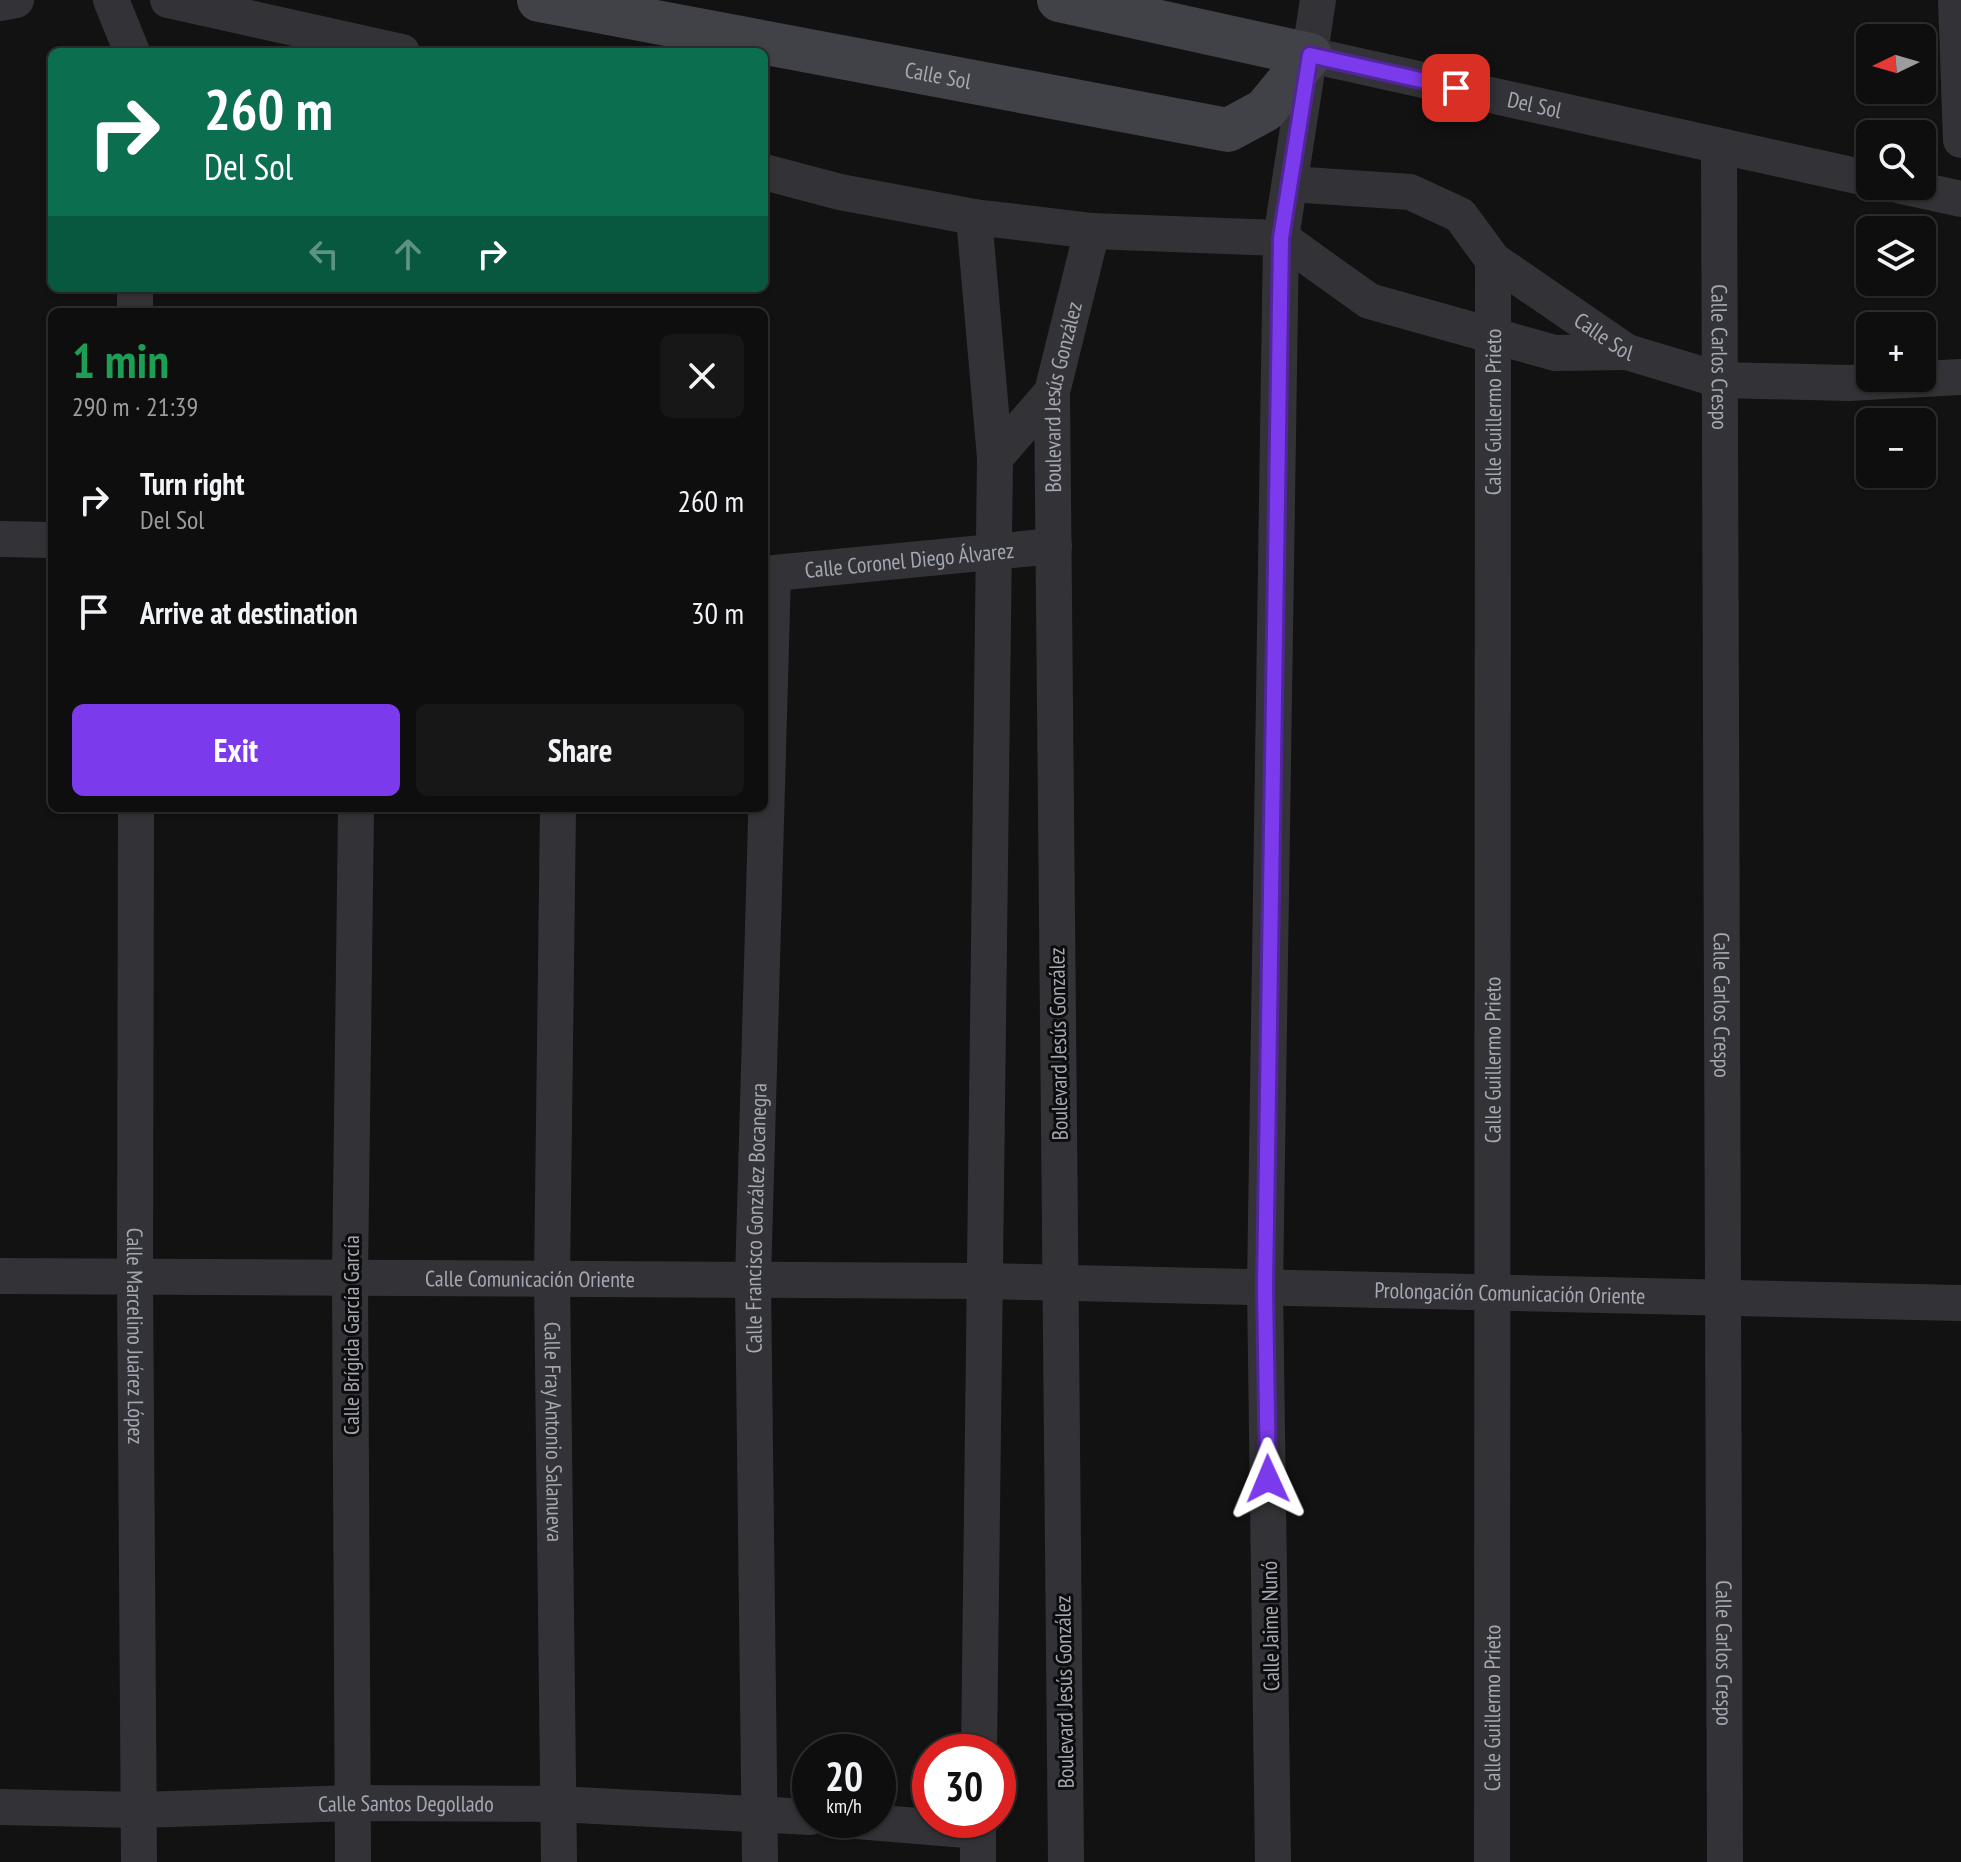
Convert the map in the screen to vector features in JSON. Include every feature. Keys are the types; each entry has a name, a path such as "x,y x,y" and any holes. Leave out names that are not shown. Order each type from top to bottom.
{"street":[{"path":"0,3 16,0"},
{"path":"111,0 130,48"},
{"path":"168,0 384,48"},
{"name":"Calle Sol","path":"539,0 1228,130 1265,110 1310,55"},
{"name":"Del Sol","path":"1059,0 1856,176"},
{"name":"Calle Jaime Nunó","path":"1273,1862 1265,1287 1281,238 1318,0"},
{"path":"1956,0 1961,140"},
{"name":"Calle Carlos Crespo","path":"1719,147 1725,1862"},
{"path":"768,173 840,192 974,217 1092,231 1281,238 1369,301 1555,353 1627,352"},
{"name":"Calle Sol","path":"1290,184 1410,192 1460,215 1493,260 1627,352 1720,380 1849,383 1961,377"},
{"path":"1936,194 1961,199"},
{"path":"974,217 995,458 979,1734"},
{"name":"Boulevard Jesús González","path":"1066,1862 1052,392 1092,231"},
{"name":"Calle Guillermo Prieto","path":"1492,1862 1493,260"},
{"path":"995,458 1052,392"},
{"path":"0,539 48,540"},
{"name":"Calle Coronel Diego Álvarez","path":"769,574 1054,546"},
{"name":"Calle Francisco González Bocanegra","path":"768,618 769,574"},
{"name":"Calle Marcelino Juárez López","path":"136,812 139,1862"},
{"name":"Calle Brígida García García","path":"353,1862 350,1277 356,812"},
{"name":"Calle Fray Antonio Salanueva","path":"558,812 552,1279 559,1862"},
{"name":"Calle Francisco González Bocanegra","path":"760,1862 753,1280 764,812"},
{"name":"Calle Comunicación Oriente","path":"0,1276 1061,1283"},
{"name":"Prolongación Comunicación Oriente","path":"1061,1283 1961,1303"},
{"name":"Calle Santos Degollado","path":"0,1807 138,1810 352,1803 557,1804 792,1816"}],"route":[{"path":"1268,1479 1265,1287 1281,238 1310,55 1456,88"}]}
